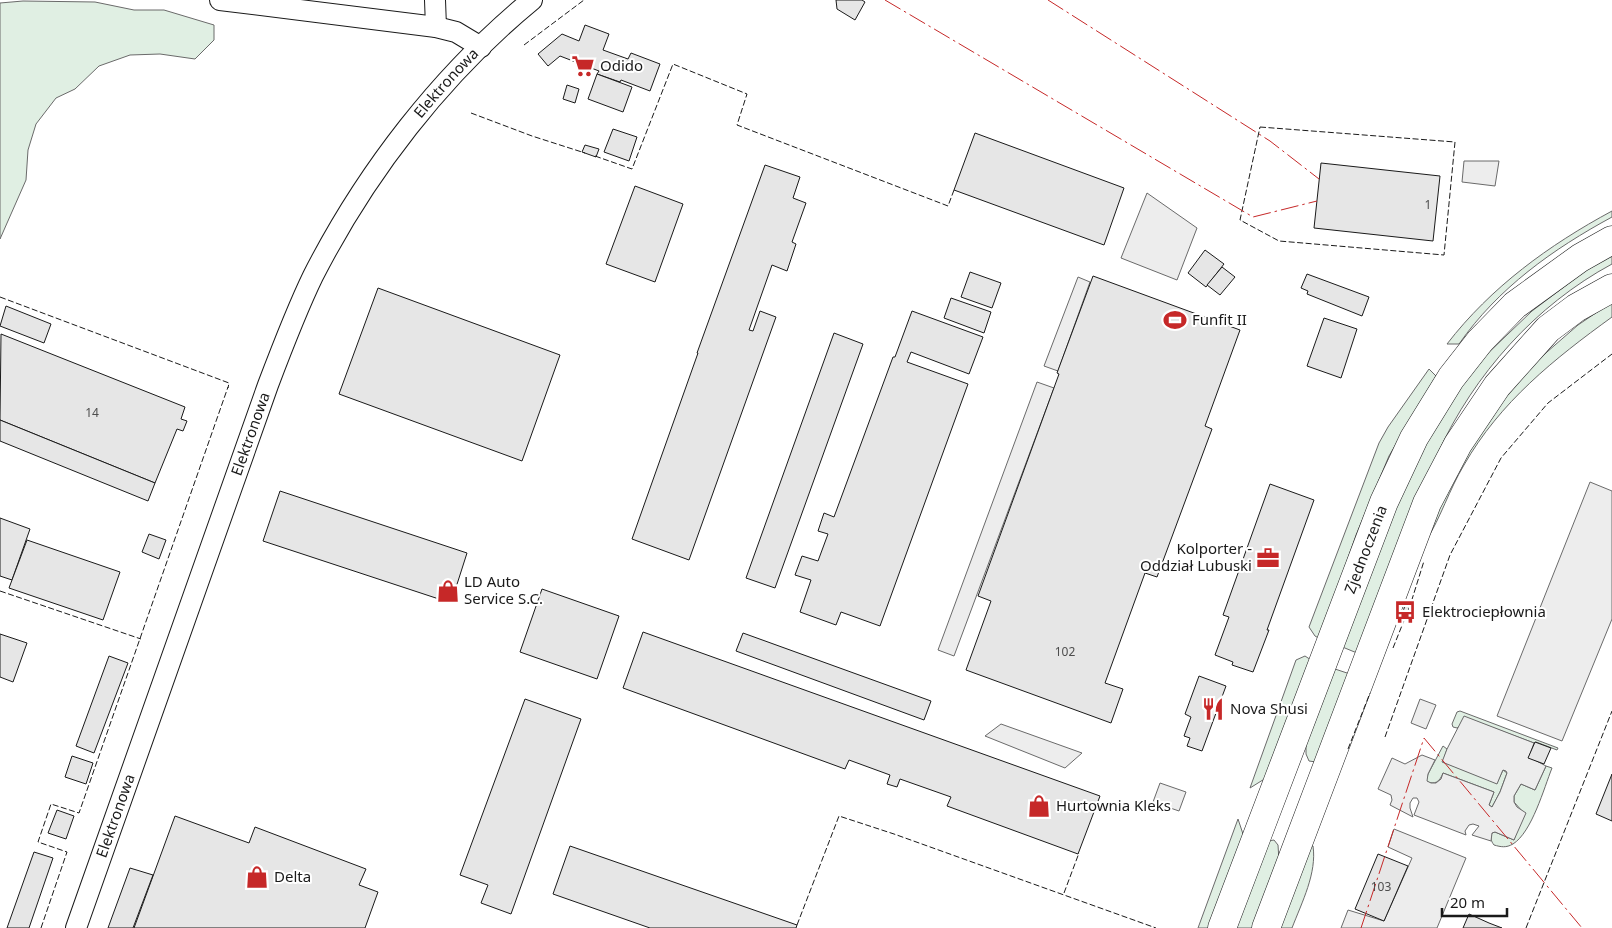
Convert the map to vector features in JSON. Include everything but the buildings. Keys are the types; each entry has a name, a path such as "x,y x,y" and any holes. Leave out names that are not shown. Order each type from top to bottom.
{"main road":[{"name":"Zjednoczenia","path":"1222,928 1384,502 1414,438 1451,378 1480,341 1516,305 1580,258 1612,240"},
{"path":"1266,928 1427,503 1458,444 1497,386 1548,329 1576,308 1612,288"}],"street":[{"path":"220,0 436,27 456,32 480,47"},
{"path":"435,0 436,27"},
{"name":"Elektronowa","path":"76,928 268,385 289,329 309,285 345,219 379,166 428,103 480,47 532,0"}],"green space":[{"path":"23,1 95,2 134,10 164,10 214,25 214,40 195,59 160,54 130,55 99,66 75,89 56,98 36,124 28,150 26,180 0,239 0,3"},
{"path":"1612,211 1612,217 1548,256 1509,288 1474,324 1459,344 1447,344 1482,304 1522,269 1566,238"},
{"path":"1612,255 1612,264 1584,281 1533,321 1489,369 1470,396 1438,453 1357,653 1340,646 1393,502 1451,397 1483,358 1532,311 1585,271"},
{"path":"1612,302 1612,317 1549,366 1494,421 1464,465 1426,541 1438,503 1490,414 1532,365 1578,325"},
{"path":"1429,369 1436,376 1389,456 1356,535 1320,639 1315,636 1309,627 1379,443 1388,427"},
{"path":"1305,656 1311,660 1266,778 1250,788 1296,660"},
{"path":"1332,668 1350,674 1316,762 1309,761 1306,754 1306,743"},
{"path":"1460,711 1558,748 1557,750 1536,742 1534,743 1464,717 1460,726 1457,728 1453,727 1452,724 1457,712"},
{"path":"1443,746 1447,749 1443,762 1497,783 1503,770 1507,773 1492,807 1489,805 1494,792 1443,773 1437,782 1426,781"},
{"path":"1546,766 1552,768 1537,809 1526,830 1513,844 1504,847 1494,845 1491,836 1495,832 1514,840 1523,812 1514,802 1514,796 1521,784 1535,790"},
{"path":"1238,819 1244,837 1211,928 1198,928"},
{"path":"1274,840 1278,845 1279,861 1257,928 1235,928 1268,841"},
{"path":"1310,845 1313,846 1313,867 1304,898 1292,928 1280,928"}],"shaded area":[{"path":"1464,161 1499,161 1495,186 1462,182"},
{"path":"1147,193 1197,228 1177,280 1121,258"},
{"path":"1078,277 1090,282 1058,371 1044,366"},
{"path":"1037,382 1054,388 954,656 938,650"},
{"path":"1590,482 1612,491 1612,619 1562,741 1497,716"},
{"path":"1420,699 1436,705 1426,729 1411,723"},
{"path":"1464,716 1534,743 1529,757 1546,766 1535,790 1521,784 1514,796 1514,802 1517,807 1526,813 1514,840 1495,832 1492,833 1491,841 1472,835 1479,826 1473,824 1469,825 1465,831 1466,835 1414,815 1419,802 1417,798 1413,798 1410,803 1413,817 1390,805 1391,795 1378,789 1392,758 1405,764 1422,755 1435,760 1428,774 1427,781 1436,783 1441,779 1443,773 1494,792 1489,805 1492,807 1500,792 1507,773 1506,771 1503,770 1497,784 1442,762"},
{"path":"1001,724 1082,753 1065,768 985,736"},
{"path":"1160,783 1186,792 1179,811 1153,802"},
{"path":"1394,829 1466,858 1437,928 1341,928 1348,910 1384,921 1412,858 1388,847"}],"fence":[{"path":"524,45 584,0"},
{"path":"595,156 632,169 673,64 747,94 737,125 948,206 954,190"},
{"path":"471,113 532,136 585,153"},
{"path":"1260,127 1455,142 1444,255 1279,241 1240,220 1260,127"},
{"path":"0,297 229,383 228,388"},
{"path":"1385,737 1450,555 1501,458 1548,403 1612,354"},
{"path":"41,928 67,852 38,842 51,804 79,813 228,387"},
{"path":"1409,609 1424,561"},
{"path":"0,591 141,639"},
{"path":"1393,648 1405,618"},
{"path":"1348,749 1370,693"},
{"path":"1526,928 1612,711"},
{"path":"797,925 839,816 1156,928"},
{"path":"1064,893 1079,853"}],"power":[{"path":"885,0 1253,217 1317,201"},
{"path":"1048,0 1270,141 1319,179"},
{"path":"1361,928 1424,738 1582,928"}],"place":[{"name":"Odido","path":"583,66"},
{"name":"Funfit II","path":"1175,320"},
{"name":"Kolporter - Oddział Lubuski","path":"1268,558"},
{"name":"LD Auto Service S.C.","path":"448,591"},
{"name":"Elektrociepłownia","path":"1405,612"},
{"name":"Nova Shusi","path":"1213,709"},
{"name":"Hurtownia Kleks","path":"1039,806"},
{"name":"Delta","path":"257,877"}]}
